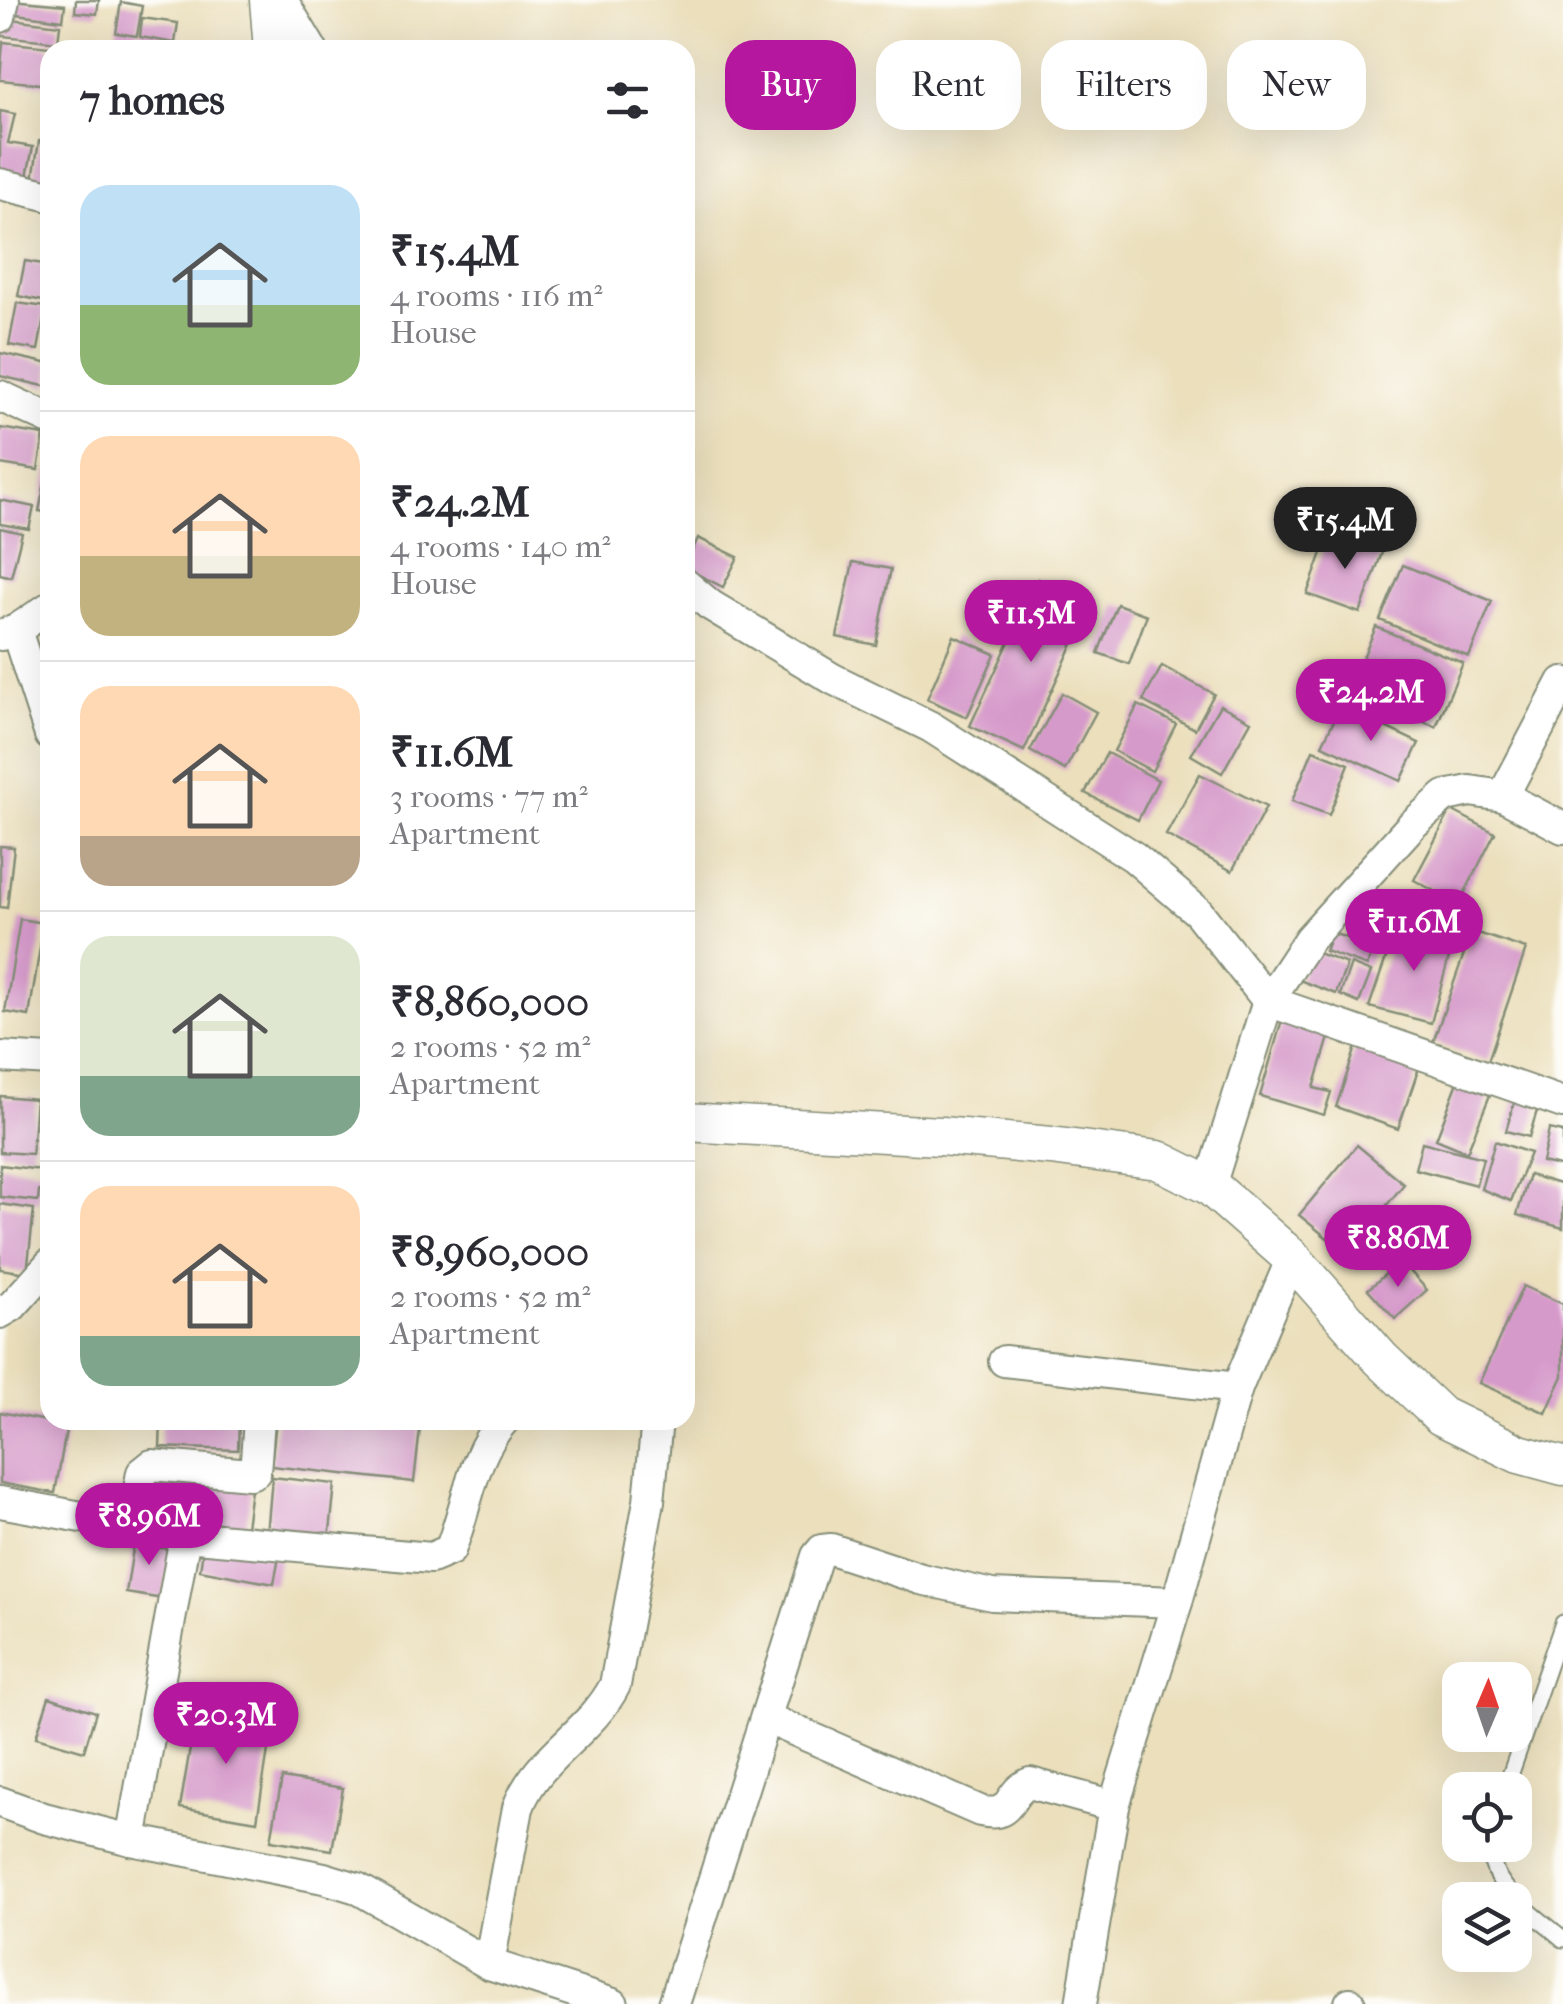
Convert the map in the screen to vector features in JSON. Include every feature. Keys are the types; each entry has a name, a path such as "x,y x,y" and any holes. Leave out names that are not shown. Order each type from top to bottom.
{"street":[{"path":"0,17 4,0"},
{"path":"268,0 272,40"},
{"path":"282,0 306,40"},
{"path":"0,184 40,194"},
{"path":"0,396 40,414"},
{"path":"695,592 833,679 931,727 1134,856 1198,912 1268,1002 1563,1104"},
{"path":"40,612 8,632 40,710"},
{"path":"1503,796 1563,682"},
{"path":"1210,1186 1268,1002 1309,939 1412,825 1445,796 1470,791 1503,796 1563,828"},
{"path":"0,1057 40,1059"},
{"path":"695,1123 1052,1146 1158,1160 1210,1186 1292,1258 1382,1359 1441,1416 1520,1454 1563,1466"},
{"path":"1081,2004 1114,1806 1178,1602 1238,1388 1292,1258"},
{"path":"0,1313 12,1306 40,1275"},
{"path":"1004,1362 1238,1388"},
{"path":"132,1526 142,1474 152,1465 250,1474 255,1472 258,1430"},
{"path":"0,1502 185,1536 431,1558 450,1550 478,1458 495,1430"},
{"path":"489,1964 525,1788 606,1703 615,1685 648,1501 656,1430"},
{"path":"131,1840 185,1536"},
{"path":"674,2004 822,1550 831,1548 921,1579 992,1595 1178,1602"},
{"path":"766,1718 995,1814 1005,1810 1019,1789 1030,1783 1114,1806"},
{"path":"0,1802 44,1818 131,1840 357,1888 489,1964 613,2004"}],"lane":[{"path":"1512,1772 1563,1623"},
{"path":"1491,1862 1492,1872 1505,1888 1563,1939"}],"building":[{"path":"10,0 65,5 63,20 8,13"},
{"path":"76,0 99,0 97,14 75,12"},
{"path":"121,2 142,6 137,36 116,33"},
{"path":"3,18 60,25 58,40 2,36"},
{"path":"142,18 178,23 175,40 140,37"},
{"path":"3,42 40,46 40,84 0,80"},
{"path":"0,111 15,114 8,143 33,147 26,181 0,176"},
{"path":"39,141 40,141 40,180 33,179"},
{"path":"25,261 40,264 40,300 18,296"},
{"path":"17,303 40,306 38,350 9,345"},
{"path":"0,353 40,362 40,385 0,376"},
{"path":"0,428 40,434 38,470 0,464"},
{"path":"0,500 34,507 29,529 0,524"},
{"path":"0,528 22,533 11,577 0,574"},
{"path":"1330,531 1383,550 1360,613 1307,594"},
{"path":"698,538 738,557 723,587 695,573"},
{"path":"853,562 891,569 876,645 837,637"},
{"path":"1403,565 1492,601 1469,657 1380,620"},
{"path":"1038,579 1091,604 1024,751 970,726"},
{"path":"1117,604 1147,615 1129,664 1098,653"},
{"path":"1376,627 1463,663 1436,727 1349,690"},
{"path":"954,636 995,654 967,717 927,699"},
{"path":"1162,666 1214,694 1195,729 1143,701"},
{"path":"1062,693 1096,712 1065,770 1030,751"},
{"path":"1138,705 1176,724 1152,771 1114,751"},
{"path":"1220,705 1251,721 1222,773 1191,755"},
{"path":"1341,706 1419,743 1401,781 1322,745"},
{"path":"1313,750 1349,764 1329,815 1292,801"},
{"path":"1107,753 1158,780 1138,820 1085,793"},
{"path":"1200,774 1266,807 1232,871 1166,835"},
{"path":"1451,810 1495,833 1459,904 1414,880"},
{"path":"0,846 14,847 7,908 0,907"},
{"path":"1388,898 1403,902 1385,947 1368,942"},
{"path":"20,919 40,922 29,1016 5,1012"},
{"path":"1423,924 1455,935 1431,1023 1369,1007 1395,932 1416,940"},
{"path":"1472,931 1526,949 1488,1061 1433,1042"},
{"path":"1332,933 1374,947 1367,966 1325,951"},
{"path":"1310,950 1347,964 1336,994 1299,980"},
{"path":"1351,964 1371,972 1359,1003 1340,995"},
{"path":"1284,1013 1332,1027 1314,1088 1331,1092 1324,1115 1260,1096"},
{"path":"1357,1044 1420,1065 1398,1129 1336,1107"},
{"path":"1458,1082 1490,1095 1467,1152 1436,1139"},
{"path":"0,1096 36,1099 32,1154 0,1152"},
{"path":"1516,1096 1539,1104 1529,1137 1506,1131"},
{"path":"1549,1129 1563,1132 1563,1167 1542,1162"},
{"path":"1495,1141 1530,1153 1511,1201 1481,1189"},
{"path":"1422,1142 1483,1158 1476,1185 1415,1169"},
{"path":"1357,1145 1404,1184 1347,1254 1299,1215"},
{"path":"0,1165 40,1170 38,1201 0,1197"},
{"path":"1529,1175 1563,1185 1563,1228 1517,1215"},
{"path":"0,1204 34,1209 27,1273 0,1269"},
{"path":"1401,1261 1427,1290 1395,1319 1368,1289"},
{"path":"1523,1286 1563,1304 1563,1376 1546,1413 1479,1383"},
{"path":"0,1412 40,1420 40,1430 66,1430 55,1493 0,1483"},
{"path":"161,1430 239,1430 238,1450 160,1447"},
{"path":"275,1430 420,1430 414,1482 271,1466"},
{"path":"156,1469 252,1482 245,1535 149,1521"},
{"path":"272,1477 335,1484 329,1541 267,1535"},
{"path":"135,1536 172,1542 163,1599 126,1593"},
{"path":"204,1542 279,1557 274,1584 200,1570"},
{"path":"49,1697 96,1712 84,1751 36,1737"},
{"path":"196,1713 272,1725 257,1821 180,1808"},
{"path":"282,1778 343,1788 332,1850 271,1840"}]}
